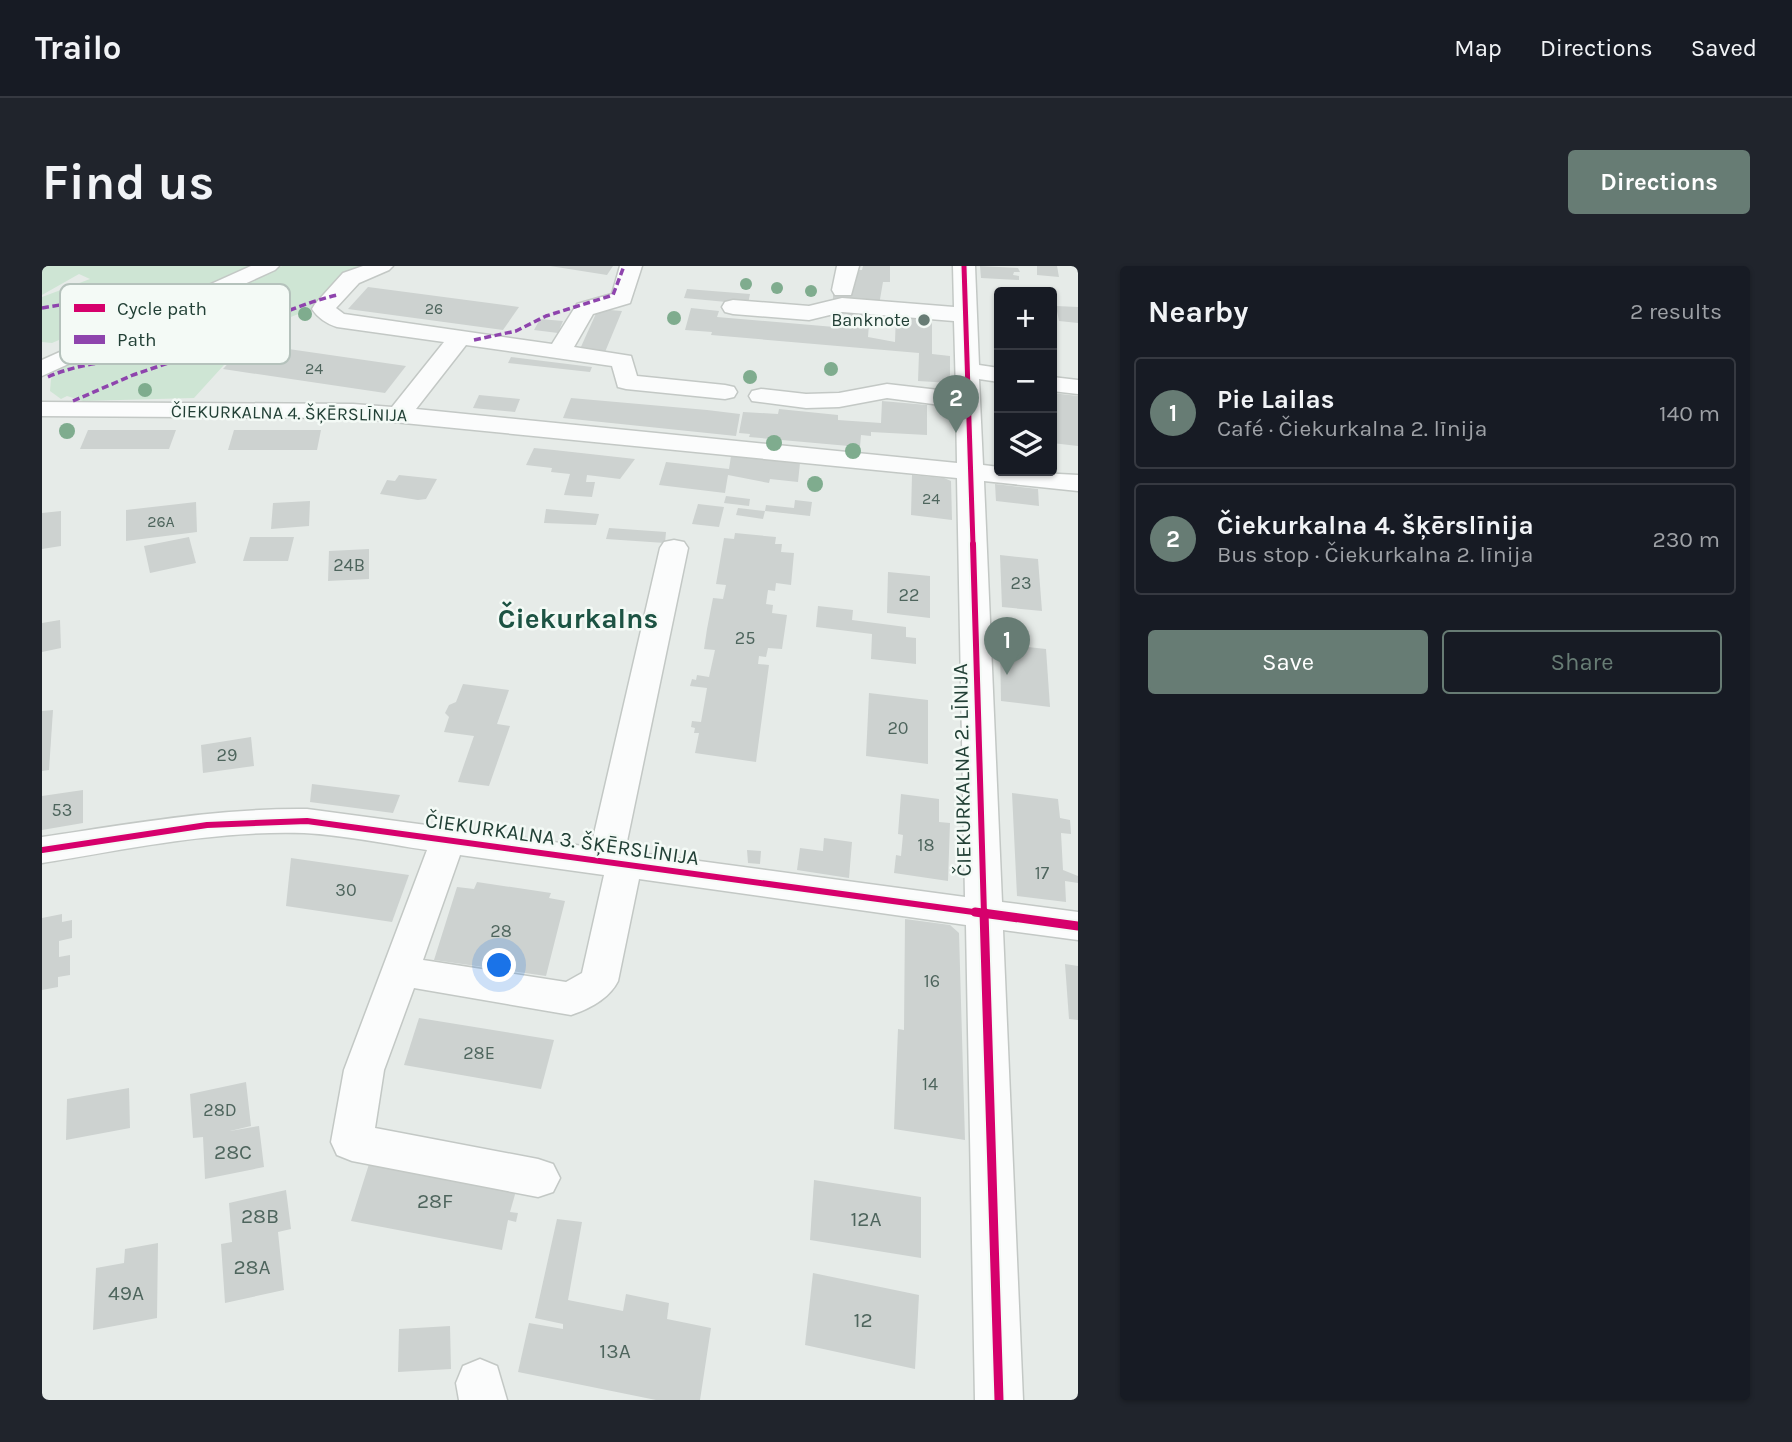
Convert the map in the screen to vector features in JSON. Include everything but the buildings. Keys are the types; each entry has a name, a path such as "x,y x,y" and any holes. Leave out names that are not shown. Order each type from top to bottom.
{"street":[{"path":"229,284 268,266"},
{"path":"382,266 351,278 323,309 337,320 623,361 626,382 725,392"},
{"path":"559,352 584,309 622,298 631,266"},
{"path":"843,290 848,266"},
{"name":"ČIEKURKALNA 2. LĪNIJA","path":"964,266 999,1400"},
{"path":"733,307 809,313 842,305 885,318 965,315"},
{"path":"399,414 460,338"},
{"path":"42,369 60,361"},
{"path":"967,370 994,374"},
{"path":"1057,385 1078,387"},
{"path":"761,396 806,401 839,400 887,391 968,401"},
{"name":"ČIEKURKALNA 4. ŠĶĒRSLĪNIJA","path":"42,409 353,411 399,414 994,473"},
{"path":"1057,460 1078,462"},
{"name":"ČIEKURKALNA 4. ŠĶĒRSLĪNIJA","path":"1037,476 1078,482"},
{"path":"400,969 571,999 599,981 614,864 674,548"},
{"name":"ČIEKURKALNA 3. ŠĶĒRSLĪNIJA","path":"42,850 264,820 307,821 1078,926"},
{"path":"448,840 365,1070 352,1142 538,1178"}],"green space":[{"path":"42,266 250,266 208,284 77,284 90,279 79,274 42,295"},
{"path":"282,266 369,266 346,275 329,289 318,306 290,317 290,284 243,284"},
{"path":"60,290 60,340 52,343 42,342 42,297"},
{"path":"69,364 225,364 194,398 83,401 67,396 61,399 50,391 51,379 56,370"}],"marked path":[{"path":"474,340 516,331 546,316 613,295 624,266"},
{"path":"290,309 337,295"},
{"path":"42,308 60,305"},
{"path":"48,377 68,368 93,364"},
{"path":"73,401 165,364"}],"cycle path":[{"path":"964,266 999,1400"},
{"path":"42,850 207,825 307,821 1078,926"}],"place":[{"name":"Banknote","path":"924,320"},
{"name":"Čiekurkalna 4. šķērslīnija","path":"956,433"},
{"name":"Pie Lailas","path":"1007,675"}],"district":[{"name":"Čiekurkalns","path":"578,618"}]}
